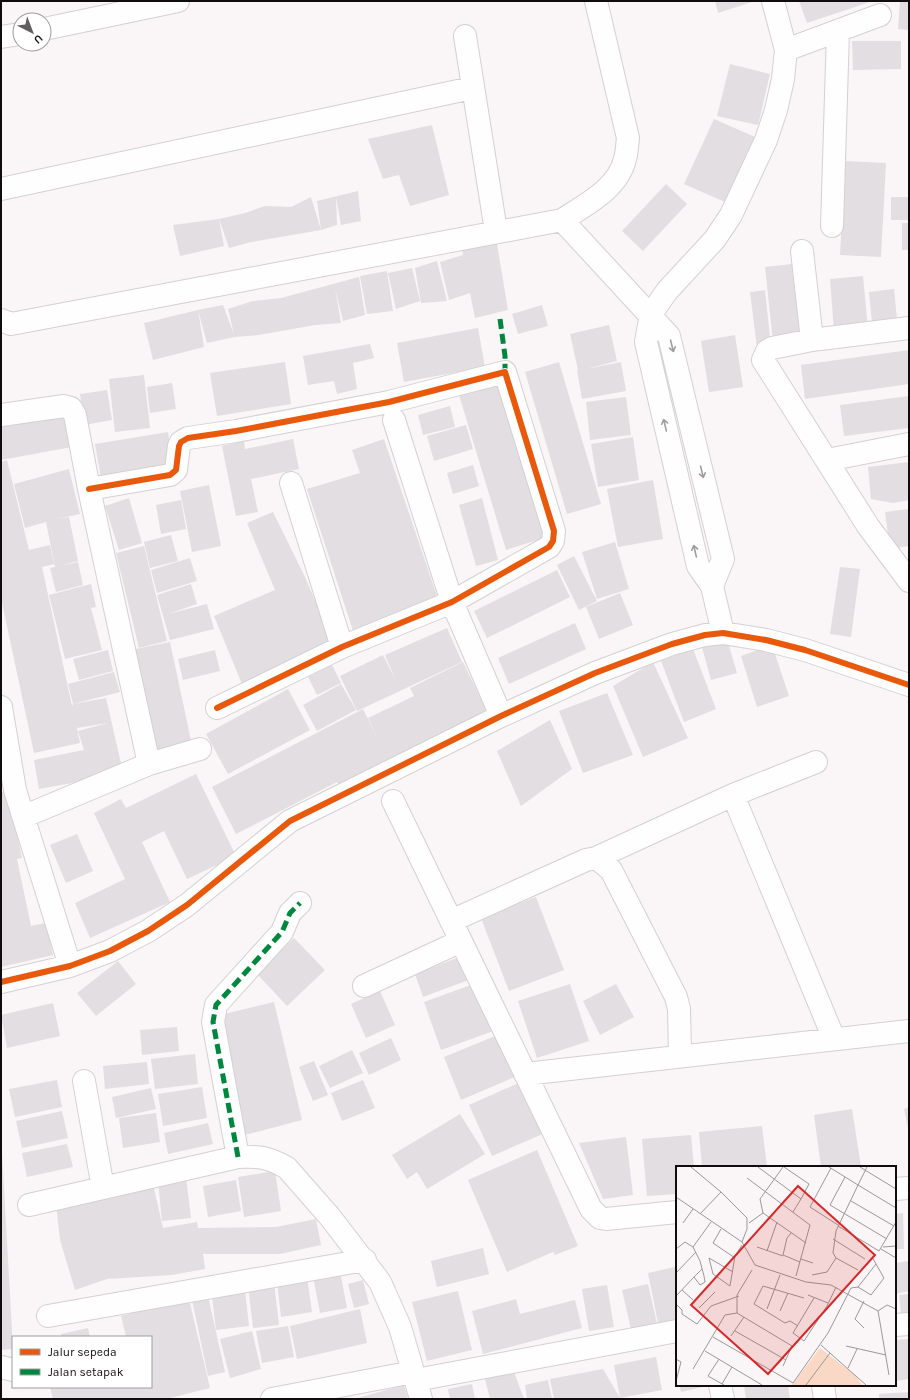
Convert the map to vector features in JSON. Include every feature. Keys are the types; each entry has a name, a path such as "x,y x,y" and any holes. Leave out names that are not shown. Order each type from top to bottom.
{"street":[{"path":"52,27 178,1"},
{"path":"1,320 11,324 496,231 562,220 603,194 616,178 625,160 628,138 596,1"},
{"path":"723,633 712,586 698,566 646,342 651,314 667,291 715,239 731,215 748,182 776,110 783,79 786,50 773,1"},
{"path":"786,50 880,15"},
{"path":"832,226 838,31"},
{"path":"1,37 12,35"},
{"path":"464,36 496,231"},
{"path":"1,189 472,88"},
{"path":"562,220 651,314"},
{"path":"802,251 812,340"},
{"path":"906,571 868,526 828,460 763,360 767,351 772,348 812,340 909,328"},
{"path":"88,489 170,475 176,470 179,446 184,439 236,431 389,402 505,372 554,531 553,541 549,547 452,602 342,647 217,708"},
{"path":"1,415 64,406 70,408 76,421 88,489 149,764"},
{"path":"394,420 452,602 501,716"},
{"path":"828,460 909,444"},
{"path":"291,483 342,647"},
{"path":"1,982 70,966 110,951 148,931 188,905 290,821 501,716 595,673 672,644 706,635 723,633 766,640 805,650 909,685"},
{"path":"1,707 15,790 25,816 70,966"},
{"path":"25,816 149,764 200,749"},
{"path":"451,921 586,860 596,858 733,796 816,762"},
{"path":"733,796 834,1039"},
{"path":"393,801 586,1202 595,1215 606,1219 676,1212"},
{"path":"596,858 611,870 676,997 679,1009 680,1055"},
{"path":"238,1157 213,1022 213,1014 216,1005 282,932 290,913 300,903"},
{"path":"364,986 461,941"},
{"path":"525,1074 680,1055 909,1031"},
{"path":"84,1081 104,1188"},
{"path":"30,1205 238,1157 267,1158 287,1168 330,1217 365,1260 380,1282 400,1327 417,1384"},
{"path":"896,1189 909,1188"},
{"path":"48,1316 365,1260"},
{"path":"896,1325 909,1324"},
{"path":"272,1399 417,1384 676,1332"},
{"path":"1,1367 12,1370"},
{"path":"720,1386 723,1399"},
{"path":"824,1386 826,1399"}],"building":[{"path":"715,1 755,1 718,13"},
{"path":"799,1 873,1 807,23"},
{"path":"900,1 909,1 909,30 898,29"},
{"path":"852,41 901,41 901,69 853,70"},
{"path":"730,64 770,74 758,125 717,116"},
{"path":"714,119 755,137 725,202 684,184"},
{"path":"432,125 449,195 410,206 399,175 383,179 368,139"},
{"path":"845,161 886,163 881,257 840,255"},
{"path":"666,184 687,204 643,251 622,231"},
{"path":"358,191 361,221 341,225 336,197 337,225 321,230 317,201"},
{"path":"311,197 321,230 251,242 229,248 219,219 245,213 265,206 291,207"},
{"path":"891,197 909,197 909,220 891,220"},
{"path":"219,219 224,246 180,256 173,225"},
{"path":"902,223 909,223 909,250 902,250"},
{"path":"497,244 508,310 475,318 470,293 449,300 440,262 463,255 462,249"},
{"path":"437,261 447,301 421,303 415,268"},
{"path":"792,264 801,339 773,342 765,267"},
{"path":"412,268 420,301 396,309 388,273"},
{"path":"387,271 393,311 367,314 360,276"},
{"path":"863,276 868,329 834,332 830,279"},
{"path":"359,277 365,315 343,321 335,288 341,323 315,325 259,335 235,337 207,343 198,310 223,305 234,334 228,309 253,301 281,298"},
{"path":"894,289 897,319 872,322 869,292"},
{"path":"765,290 771,347 757,348 750,292"},
{"path":"542,305 548,326 518,334 512,314"},
{"path":"198,310 204,347 153,360 144,323"},
{"path":"609,325 617,361 586,369 621,362 626,391 582,399 578,370 570,334"},
{"path":"478,328 485,367 404,382 397,343"},
{"path":"735,335 743,387 709,392 701,341"},
{"path":"370,344 374,358 353,363 357,389 337,394 334,381 308,385 303,356"},
{"path":"909,350 909,384 805,399 801,365"},
{"path":"285,362 291,404 217,416 210,373"},
{"path":"559,362 601,504 567,514 525,372"},
{"path":"144,375 150,428 115,432 109,379"},
{"path":"172,383 176,409 150,413 147,387"},
{"path":"497,383 544,538 506,550 459,395"},
{"path":"107,390 112,420 84,425 80,394"},
{"path":"909,396 909,428 844,436 840,405"},
{"path":"626,397 631,435 590,440 586,402"},
{"path":"450,406 455,427 423,435 418,415"},
{"path":"66,415 72,447 1,460 1,427"},
{"path":"466,425 473,449 434,461 427,436"},
{"path":"168,432 173,465 101,478 95,444"},
{"path":"633,437 639,480 598,487 591,444"},
{"path":"293,439 299,469 251,479 258,512 236,516 222,446 244,441 245,449"},
{"path":"384,439 440,605 354,634 307,489 360,473 352,450"},
{"path":"7,460 29,550 50,545 54,564 42,567 72,706 73,704 106,698 123,772 39,789 34,760 84,750 78,731 108,723 77,728 80,743 34,753 1,598 1,462"},
{"path":"909,462 909,500 893,503 871,499 868,467"},
{"path":"473,465 479,486 453,494 447,473"},
{"path":"69,469 80,514 57,519 69,517 78,561 59,566 78,562 83,585 56,592 50,568 55,567 46,522 25,528 14,484"},
{"path":"653,480 663,539 618,547 607,489"},
{"path":"209,485 221,546 192,552 180,491"},
{"path":"129,498 142,543 119,550 105,506"},
{"path":"482,498 498,560 476,566 459,505"},
{"path":"181,500 186,529 161,534 156,505"},
{"path":"909,509 909,546 890,549 885,512"},
{"path":"273,512 305,577 334,645 242,684 214,616 275,590 247,523"},
{"path":"171,535 178,561 150,568 144,542"},
{"path":"615,542 629,589 597,599 582,552"},
{"path":"144,546 167,641 139,648 116,553"},
{"path":"574,556 597,601 579,610 557,565"},
{"path":"190,558 197,581 157,593 151,570"},
{"path":"840,567 860,569 851,637 830,634"},
{"path":"557,570 570,597 487,638 474,611"},
{"path":"91,584 96,607 91,608 102,650 65,659 49,595"},
{"path":"191,584 197,604 168,614 207,604 214,629 170,640 157,595"},
{"path":"620,593 633,625 599,639 586,607"},
{"path":"575,623 586,649 509,684 498,658"},
{"path":"447,628 462,662 357,711 340,676 383,655 396,681 385,655"},
{"path":"727,639 737,673 711,680 702,647"},
{"path":"170,642 193,750 155,758 126,651"},
{"path":"772,645 789,696 757,707 741,656"},
{"path":"693,649 716,709 684,722 661,661"},
{"path":"108,650 113,671 79,680 73,659"},
{"path":"215,650 220,671 183,680 178,659"},
{"path":"463,662 491,720 343,794 337,782 236,834 212,787 363,709 380,743 368,718 414,696 410,688"},
{"path":"653,662 688,738 643,757 613,686"},
{"path":"332,665 341,683 317,695 308,677"},
{"path":"114,672 120,692 73,704 68,684"},
{"path":"341,684 356,710 317,731 303,705"},
{"path":"288,689 310,730 228,774 206,734"},
{"path":"607,693 633,755 583,773 559,711"},
{"path":"550,720 572,769 521,806 497,751"},
{"path":"196,774 236,856 187,879 164,831 142,842 170,902 90,938 75,903 125,879 94,813 121,799 126,808"},
{"path":"8,791 22,858 17,859 31,926 46,923 53,955 1,967 1,792"},
{"path":"77,834 93,871 66,883 50,845"},
{"path":"536,897 564,970 509,991 481,918"},
{"path":"294,938 325,970 287,1006 256,973"},
{"path":"465,955 474,978 423,997 415,974"},
{"path":"118,961 136,984 96,1016 77,993"},
{"path":"479,982 496,1030 441,1050 424,1002"},
{"path":"570,984 589,1041 537,1058 518,1001"},
{"path":"616,984 634,1017 600,1035 583,1001"},
{"path":"380,991 395,1025 366,1038 351,1004"},
{"path":"274,1002 302,1120 245,1135 216,1016"},
{"path":"53,1003 60,1036 7,1048 1,1015"},
{"path":"177,1027 179,1051 142,1055 140,1030"},
{"path":"500,1034 517,1076 461,1100 444,1057"},
{"path":"391,1038 401,1060 369,1075 359,1053"},
{"path":"352,1050 363,1073 330,1088 319,1066"},
{"path":"195,1054 198,1084 155,1089 151,1059"},
{"path":"314,1061 328,1095 313,1101 299,1067"},
{"path":"147,1062 149,1084 105,1089 103,1066"},
{"path":"57,1080 62,1107 15,1117 9,1089"},
{"path":"363,1080 375,1108 342,1121 331,1093"},
{"path":"523,1081 545,1133 492,1156 469,1105"},
{"path":"202,1087 207,1118 163,1126 158,1094"},
{"path":"151,1088 156,1109 116,1118 112,1097"},
{"path":"909,1107 909,1128 908,1128 904,1109"},
{"path":"852,1109 861,1166 821,1166 814,1115"},
{"path":"62,1111 68,1138 22,1148 16,1121"},
{"path":"156,1113 160,1142 123,1148 119,1118"},
{"path":"460,1114 485,1154 427,1189 417,1172 407,1179 392,1155"},
{"path":"208,1123 213,1144 168,1154 164,1133"},
{"path":"762,1126 767,1166 702,1166 699,1132"},
{"path":"1,1134 12,1336 12,1349 1,1350"},
{"path":"691,1135 694,1166 676,1166 676,1194 647,1196 642,1139"},
{"path":"626,1137 633,1195 603,1199 579,1143"},
{"path":"67,1144 73,1167 27,1177 22,1153"},
{"path":"537,1150 578,1246 555,1255 553,1252 507,1272 468,1180"},
{"path":"275,1171 281,1211 244,1217 238,1177"},
{"path":"186,1178 191,1218 162,1221 158,1181"},
{"path":"236,1180 241,1211 208,1217 203,1186"},
{"path":"153,1184 163,1228 197,1222 198,1228 276,1227 316,1219 321,1245 280,1254 203,1254 205,1269 172,1275 107,1279 75,1290 60,1240 56,1204"},
{"path":"903,1213 904,1249 896,1249 896,1214"},
{"path":"483,1248 489,1274 437,1287 431,1261"},
{"path":"909,1261 909,1291 896,1294 896,1263"},
{"path":"675,1267 676,1324 659,1328 648,1273"},
{"path":"340,1271 347,1308 320,1313 313,1276"},
{"path":"307,1277 312,1312 281,1317 277,1282"},
{"path":"363,1280 369,1304 354,1308 348,1284"},
{"path":"274,1282 279,1325 253,1328 248,1285"},
{"path":"648,1284 659,1332 633,1338 622,1290"},
{"path":"607,1285 614,1327 589,1331 582,1289"},
{"path":"245,1291 249,1326 216,1330 212,1296"},
{"path":"458,1291 472,1350 427,1361 412,1302"},
{"path":"909,1294 909,1313 901,1314 899,1295"},
{"path":"208,1296 225,1372 208,1376 192,1300"},
{"path":"189,1299 210,1388 166,1399 53,1399 50,1388 152,1388 152,1336 126,1336 121,1316"},
{"path":"516,1299 520,1314 575,1300 582,1328 483,1354 472,1311"},
{"path":"360,1309 367,1343 297,1359 290,1326"},
{"path":"288,1326 294,1357 262,1363 256,1331"},
{"path":"88,1328 90,1336 61,1336 61,1334"},
{"path":"252,1331 261,1369 230,1378 220,1339"},
{"path":"909,1339 909,1379 896,1381 896,1340"},
{"path":"656,1357 662,1390 620,1398 614,1365"},
{"path":"603,1369 620,1398 554,1399 550,1379"},
{"path":"514,1372 524,1399 490,1399 485,1379"},
{"path":"548,1380 552,1399 527,1399 525,1385"},
{"path":"472,1384 475,1399 450,1399 448,1389"},
{"path":"404,1385 408,1399 354,1399"},
{"path":"679,1386 707,1386 681,1392"},
{"path":"744,1386 788,1386 790,1399 746,1399"},
{"path":"909,1392 909,1399 879,1399 879,1394"}],"marked path":[{"path":"500,319 505,356 505,372"},
{"path":"238,1157 213,1022 216,1005 282,932 290,913 300,903"}],"cycle path":[{"path":"89,489 170,475 176,470 179,446 181,442 188,438 236,431 389,402 505,372 554,531 553,541 549,547 452,602 342,647 217,708"},
{"path":"1,982 70,966 110,951 148,931 187,905 290,821 501,716 595,673 672,644 705,635 723,633 766,640 805,650 909,685"}]}
